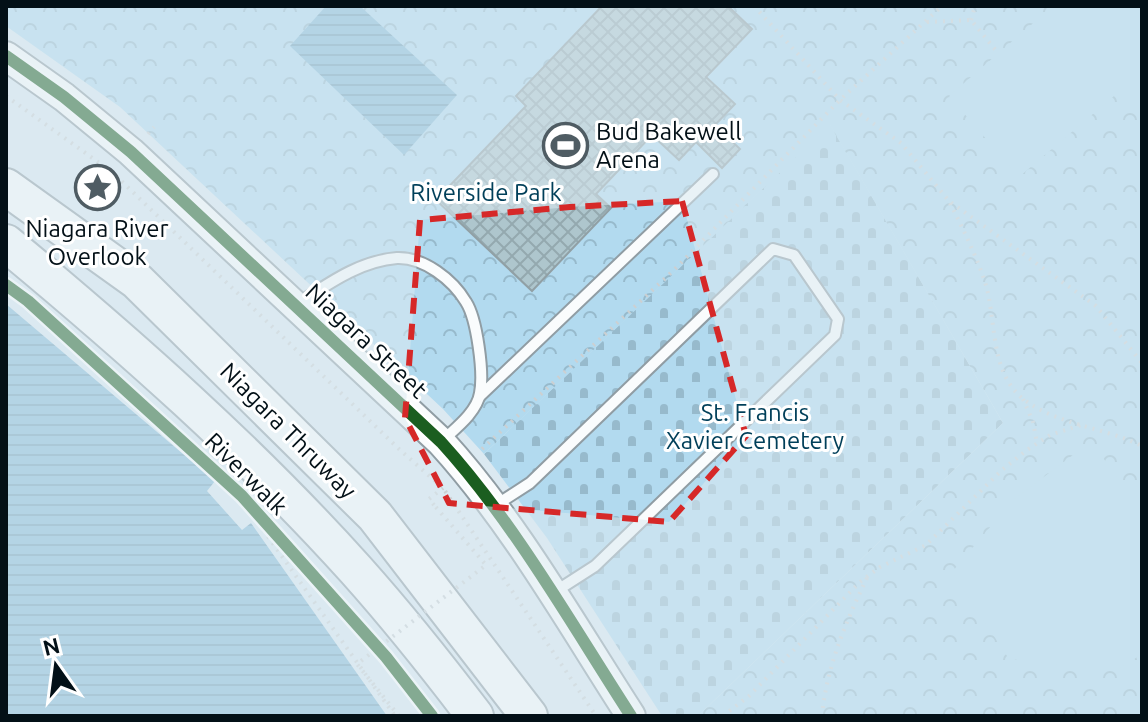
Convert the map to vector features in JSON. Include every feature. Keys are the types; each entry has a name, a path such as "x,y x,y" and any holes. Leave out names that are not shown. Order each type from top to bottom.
{"highway":[{"name":"Niagara Thruway","path":"6,187 137,281 375,516 529,716"},
{"name":"Niagara Thruway","path":"6,243 174,387 303,512 419,643 475,716"}],"main road":[{"name":"Niagara Street","path":"6,56 64,97 131,152 441,442 493,507 631,716"}],"lane":[{"path":"441,442 464,421 480,396 713,174"},
{"path":"493,507 530,483 773,249 794,255 838,319 835,335 595,566 552,594"},
{"path":"296,304 351,270 398,258 434,267 467,303 481,356 480,396"}],"path":[{"path":"754,6 840,100 901,143 949,201 1096,306 1142,363"},
{"path":"482,449 675,269 840,100 942,6"},
{"path":"971,20 975,6"},
{"path":"925,22 971,20"},
{"path":"971,20 998,53"},
{"path":"6,96 112,172 389,440 443,488 596,716"},
{"path":"148,134 154,127"},
{"path":"949,201 986,284 1001,367 1033,422 1037,443"},
{"path":"1021,397 1041,410 1142,446"},
{"path":"723,716 760,686 868,576 926,545 1002,470 1037,443 1050,435 1081,425"},
{"path":"397,716 357,664 486,565 429,499 443,488"},
{"path":"242,496 286,563 397,716"},
{"path":"822,716 827,684 836,656 868,576"},
{"path":"365,634 386,657"}],"highlighted area":[{"path":"682,201 746,436 669,522 449,503 405,418 420,220"}],"green space":[{"name":"Riverside Park","path":"6,6 1142,6 1142,716 698,716 1003,423 830,125 484,454 443,409 120,107 6,26"},
{"path":"1053,6 1142,6 1142,87 1129,98 1121,90 1019,177 949,96"},
{"name":"St. Francis Xavier Cemetery","path":"830,124 1003,423 698,716 662,716 547,538 484,454"},
{"path":"1077,452 1101,455 1142,512 1142,654 1115,671 1009,659 952,572 1013,500"}],"shaded area":[{"path":"326,6 360,6 457,95 404,155 290,46"},
{"path":"6,304 215,481 207,491 242,530 251,523 387,716 6,716"}],"building":[{"name":"Bud Bakewell Arena","path":"602,6 728,6 752,29 706,77 735,104 715,125 740,149 722,168 696,142 679,160 652,135 596,194 611,208 532,291 436,200 526,106 516,96"}],"cycle path":[{"path":"6,56 64,97 131,152 441,442 518,540 631,716"},
{"name":"Riverwalk","path":"6,285 28,301 242,496 386,657 432,716"}],"place":[{"name":"Bud Bakewell Arena","path":"565,146"},
{"name":"Niagara River Overlook","path":"97,187"}]}
